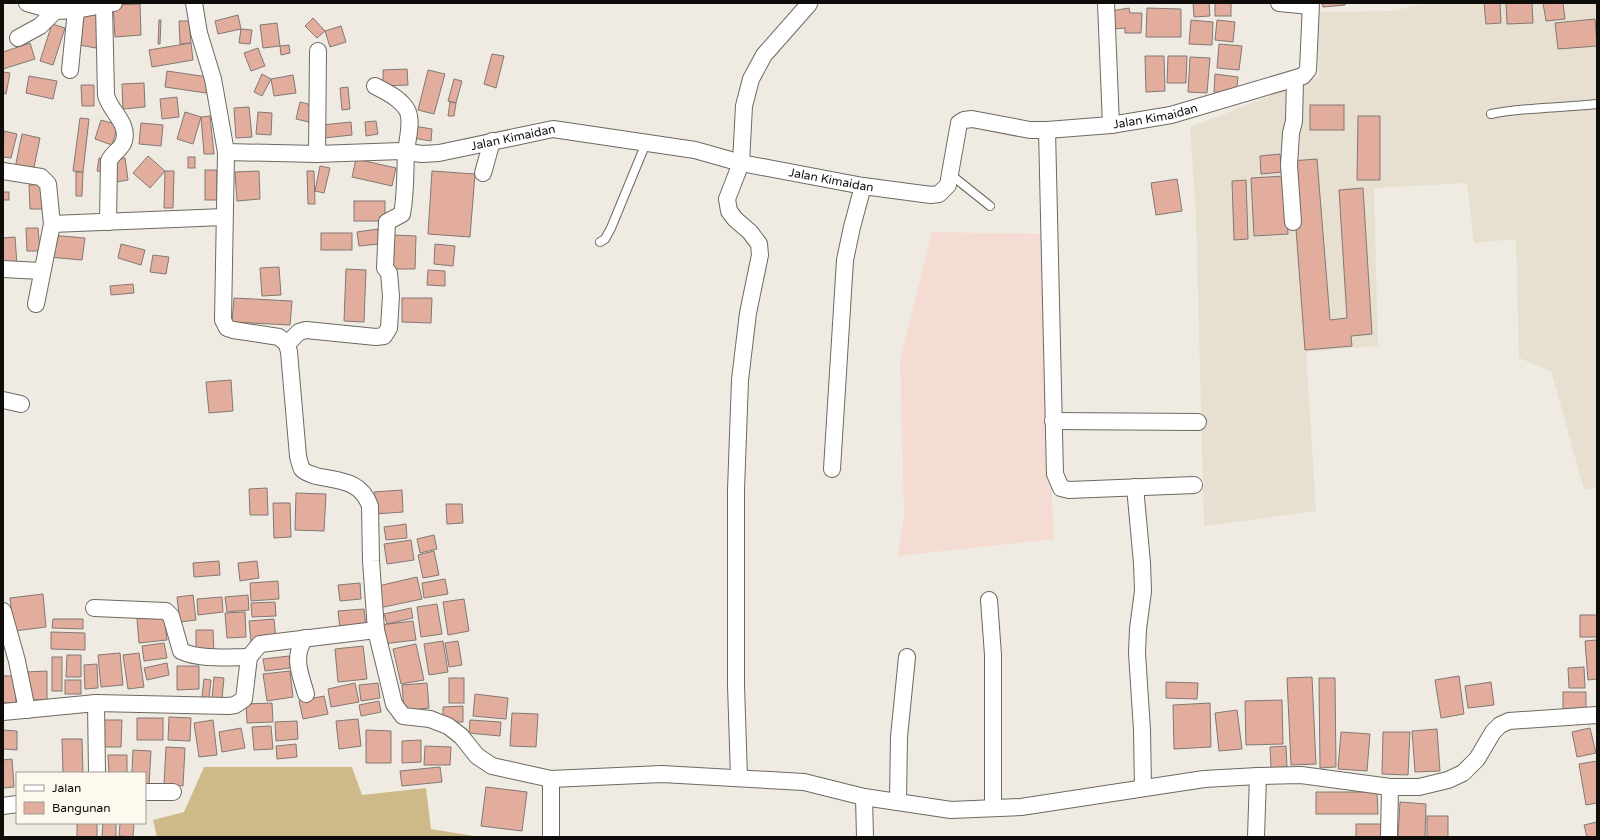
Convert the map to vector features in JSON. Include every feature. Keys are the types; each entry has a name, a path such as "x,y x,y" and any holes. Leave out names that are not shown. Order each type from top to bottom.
{"street":[{"path":"27,3 76,10 109,4 106,95 108,104 124,125 124,140 111,156 109,161 108,222"},
{"path":"194,3 199,33 213,79 226,152 223,320 227,328 279,337 287,344 289,352 298,456 302,469 309,474 350,483 362,490 368,498 370,506 371,561 376,630 394,704 402,716 430,718 448,726 460,736 477,756 492,766 551,778 662,774 739,777 804,782 864,798 951,810 1021,807 1204,779 1258,776 1301,775 1390,787 1419,787 1448,780 1463,773 1477,759 1493,732 1500,725 1509,721 1597,715"},
{"path":"1106,3 1111,125"},
{"path":"1279,3 1310,4"},
{"path":"739,777 736,685 736,490 740,380 748,313 760,256 759,244 750,232 735,219 729,211 727,199 740,163 744,106 751,79 764,55 809,4"},
{"name":"Jalan Kimaidan","path":"226,152 317,154 406,152 422,154 439,153 553,129 695,150 740,163 863,186 931,195 939,194 948,185 957,129 959,124 964,120 972,119 1030,130 1111,125 1171,115 1303,76 1308,70 1310,4"},
{"path":"18,38 40,26 49,7"},
{"path":"70,70 76,10"},
{"path":"317,154 318,51"},
{"path":"1293,222 1289,165 1291,133 1294,121 1295,79"},
{"path":"287,344 298,332 306,330 376,337 384,336 389,328 391,296 389,272 385,268 387,222 402,214 406,194 406,152 409,116 399,100 375,86"},
{"path":"1047,130 1053,421 1055,474 1060,488 1069,490 1194,485"},
{"path":"483,173 492,141"},
{"path":"3,171 42,177 48,184 52,224 41,270 36,304"},
{"path":"832,469 846,260 852,228 863,186"},
{"path":"52,224 224,217"},
{"path":"3,269 41,270"},
{"path":"3,400 21,404"},
{"path":"1053,421 1198,422"},
{"path":"1135,487 1143,591 1137,653 1142,730 1142,788"},
{"path":"989,600 993,655 993,808"},
{"path":"94,608 166,610 172,616 176,637 181,651 204,657 249,657"},
{"path":"3,611 27,710"},
{"path":"3,712 96,704 235,705 244,699 249,657 260,644 376,630"},
{"path":"305,638 299,648 298,657 300,673 306,694"},
{"path":"898,802 899,737 907,657"},
{"path":"96,704 97,772"},
{"path":"1256,837 1258,776"},
{"path":"550,837 551,778"},
{"path":"1389,837 1390,787"},
{"path":"146,792 173,792"},
{"path":"864,798 865,837"},
{"path":"3,806 16,804"}],"lane":[{"path":"1491,114 1512,110 1597,104"},
{"path":"600,242 605,239 611,228 646,143"},
{"path":"950,174 990,206"}],"shaded area":[{"path":"1430,3 1597,3 1597,488 1584,489 1551,371 1519,358 1516,239 1474,243 1467,183 1374,188 1378,346 1306,352 1316,511 1204,526 1196,216 1190,127 1319,77 1317,12 1392,11"},
{"path":"932,232 1047,234 1045,356 1054,539 898,556 904,514 900,362"},
{"path":"204,767 352,767 362,795 426,788 431,829 480,837 157,837 153,820 184,812"}],"building":[{"path":"1193,3 1209,3 1210,16 1194,17"},
{"path":"1215,3 1231,3 1231,16 1215,16"},
{"path":"1322,3 1345,3 1345,5 1323,7"},
{"path":"1484,3 1500,3 1501,23 1486,24"},
{"path":"1506,3 1532,3 1533,23 1507,24"},
{"path":"1543,3 1563,3 1565,19 1546,21"},
{"path":"140,4 141,35 115,37 113,5"},
{"path":"1129,8 1130,13 1142,13 1141,33 1125,33 1125,28 1114,29 1111,11"},
{"path":"1147,8 1181,9 1181,37 1146,37"},
{"path":"85,9 102,12 96,48 79,45"},
{"path":"238,15 241,29 218,34 215,21"},
{"path":"313,18 325,31 317,38 305,26"},
{"path":"1595,19 1597,46 1558,49 1555,23"},
{"path":"159,20 161,20 160,44 158,44"},
{"path":"1191,20 1213,22 1212,45 1189,44"},
{"path":"1217,20 1235,22 1233,42 1215,40"},
{"path":"179,21 189,21 191,43 180,44"},
{"path":"277,23 280,46 263,48 260,25"},
{"path":"52,24 65,28 53,65 40,61"},
{"path":"341,26 346,42 330,47 325,31"},
{"path":"241,29 252,30 250,44 239,43"},
{"path":"30,43 35,59 3,69 3,52"},
{"path":"191,43 193,60 152,67 149,50"},
{"path":"1219,44 1242,46 1239,70 1217,68"},
{"path":"289,45 290,53 281,55 280,46"},
{"path":"258,48 265,66 251,71 244,53"},
{"path":"492,54 504,56 496,88 484,84"},
{"path":"1145,56 1164,56 1165,91 1146,92"},
{"path":"1168,56 1187,56 1186,83 1167,83"},
{"path":"1190,57 1210,58 1207,93 1188,92"},
{"path":"407,69 408,85 383,86 383,70"},
{"path":"428,70 445,74 434,114 418,110"},
{"path":"167,71 208,77 206,93 165,87"},
{"path":"3,72 10,73 6,94 3,93"},
{"path":"262,74 271,79 262,96 254,92"},
{"path":"1215,74 1238,77 1236,94 1214,92"},
{"path":"293,75 296,93 274,96 271,79"},
{"path":"29,76 57,81 53,99 26,93"},
{"path":"454,79 462,81 456,103 448,101"},
{"path":"144,83 145,107 123,109 122,84"},
{"path":"81,85 94,85 94,106 82,106"},
{"path":"348,87 350,109 342,110 340,88"},
{"path":"177,97 179,117 162,119 160,99"},
{"path":"300,102 312,105 309,122 296,119"},
{"path":"450,102 456,103 454,116 448,116"},
{"path":"1310,105 1344,105 1344,130 1310,130"},
{"path":"249,107 252,137 236,138 234,108"},
{"path":"185,112 201,117 193,144 177,139"},
{"path":"258,112 272,113 271,135 256,134"},
{"path":"210,116 214,154 204,154 201,117"},
{"path":"1358,116 1380,116 1380,180 1357,180"},
{"path":"80,118 89,119 83,172 73,171"},
{"path":"101,120 118,125 112,145 95,139"},
{"path":"376,121 378,134 366,136 365,122"},
{"path":"351,122 352,135 324,138 322,125"},
{"path":"141,123 163,125 161,146 139,144"},
{"path":"414,126 432,129 431,141 413,138"},
{"path":"4,131 17,134 11,158 3,157"},
{"path":"22,134 40,138 33,172 15,168"},
{"path":"1280,154 1282,172 1261,174 1260,156"},
{"path":"148,156 165,171 150,188 133,173"},
{"path":"188,157 195,157 195,168 188,168"},
{"path":"99,158 107,159 105,172 97,171"},
{"path":"125,158 128,180 116,182 112,160"},
{"path":"356,159 396,168 392,186 352,177"},
{"path":"1317,159 1330,320 1347,318 1339,190 1363,188 1372,334 1351,336 1352,346 1305,350 1291,161"},
{"path":"320,166 330,168 324,193 315,191"},
{"path":"205,170 217,170 217,200 205,200"},
{"path":"165,171 174,171 173,208 164,208"},
{"path":"259,171 260,199 237,201 235,172"},
{"path":"307,171 314,171 315,204 308,204"},
{"path":"432,171 475,174 470,237 428,234"},
{"path":"76,172 83,172 82,196 76,196"},
{"path":"1285,176 1288,234 1254,236 1251,178"},
{"path":"1177,179 1182,211 1156,215 1151,183"},
{"path":"1246,180 1248,239 1234,240 1232,181"},
{"path":"43,184 44,209 30,209 29,185"},
{"path":"3,192 9,192 9,200 3,200"},
{"path":"354,201 385,201 385,221 354,221"},
{"path":"26,228 38,228 40,251 27,251"},
{"path":"378,229 379,244 359,246 357,232"},
{"path":"321,233 352,233 352,250 321,250"},
{"path":"50,235 85,238 82,260 48,257"},
{"path":"393,235 416,236 415,269 392,269"},
{"path":"15,237 17,265 3,266 3,238"},
{"path":"121,244 145,250 141,265 118,258"},
{"path":"435,244 455,246 453,266 434,264"},
{"path":"153,255 169,257 166,274 150,272"},
{"path":"279,267 281,295 262,296 260,268"},
{"path":"346,269 366,270 364,322 344,321"},
{"path":"428,270 445,271 445,286 427,285"},
{"path":"133,284 134,293 111,295 110,286"},
{"path":"234,298 292,301 290,325 232,322"},
{"path":"402,298 432,298 431,323 402,322"},
{"path":"231,380 233,411 209,413 206,382"},
{"path":"267,488 268,515 250,515 249,489"},
{"path":"402,490 403,512 375,514 374,492"},
{"path":"296,493 326,494 324,531 295,530"},
{"path":"273,503 290,503 291,537 274,538"},
{"path":"446,504 462,504 463,523 447,524"},
{"path":"406,524 407,538 386,540 384,527"},
{"path":"434,535 437,549 420,553 417,539"},
{"path":"411,540 414,560 387,564 384,544"},
{"path":"434,551 439,575 423,578 418,555"},
{"path":"219,561 220,575 194,577 193,563"},
{"path":"257,561 259,578 240,581 238,563"},
{"path":"417,577 422,599 379,608 374,587"},
{"path":"445,579 448,594 424,598 422,583"},
{"path":"278,581 279,599 251,601 250,583"},
{"path":"360,583 361,599 340,601 338,585"},
{"path":"43,594 46,627 14,631 10,598"},
{"path":"193,595 196,620 180,622 177,597"},
{"path":"248,595 249,610 227,612 225,597"},
{"path":"222,597 223,612 198,615 197,599"},
{"path":"464,599 469,631 448,635 443,602"},
{"path":"275,602 276,616 252,617 251,603"},
{"path":"437,604 442,634 421,637 417,607"},
{"path":"411,608 413,618 387,624 384,614"},
{"path":"364,609 366,626 340,628 338,611"},
{"path":"245,612 246,637 227,638 225,613"},
{"path":"1580,615 1597,615 1597,637 1580,637"},
{"path":"164,616 167,640 139,643 137,619"},
{"path":"53,619 83,619 83,629 52,628"},
{"path":"274,619 276,640 251,642 249,621"},
{"path":"413,621 416,640 382,644 380,625"},
{"path":"196,630 213,630 214,654 196,654"},
{"path":"51,632 85,633 85,650 51,649"},
{"path":"1597,640 1597,679 1588,680 1585,641"},
{"path":"443,641 448,672 429,675 424,644"},
{"path":"458,641 462,665 449,667 445,643"},
{"path":"164,643 167,658 144,661 142,646"},
{"path":"416,644 424,680 401,684 393,649"},
{"path":"363,646 367,679 338,682 335,649"},
{"path":"120,653 123,685 101,687 98,655"},
{"path":"139,653 144,687 128,689 123,655"},
{"path":"67,655 81,655 81,677 66,677"},
{"path":"289,656 290,668 265,671 263,659"},
{"path":"52,657 62,657 62,691 52,691"},
{"path":"167,663 169,675 147,680 144,668"},
{"path":"97,664 98,688 85,689 84,665"},
{"path":"177,666 199,666 199,689 177,690"},
{"path":"1584,667 1585,688 1569,688 1568,668"},
{"path":"47,671 47,700 27,700 26,672"},
{"path":"290,671 293,697 267,701 263,674"},
{"path":"3,676 15,676 16,703 3,703"},
{"path":"1459,676 1464,714 1441,718 1435,680"},
{"path":"214,677 224,678 222,699 212,698"},
{"path":"1312,677 1316,764 1291,765 1287,678"},
{"path":"449,678 464,678 464,703 449,703"},
{"path":"1319,678 1335,678 1336,767 1320,768"},
{"path":"204,679 211,680 209,698 202,697"},
{"path":"65,680 81,680 81,694 65,694"},
{"path":"1166,682 1198,683 1197,699 1166,698"},
{"path":"1491,682 1494,705 1468,708 1465,686"},
{"path":"355,683 359,702 331,707 328,689"},
{"path":"378,683 380,698 361,701 359,685"},
{"path":"427,683 429,708 404,711 402,685"},
{"path":"1563,692 1586,692 1586,714 1563,714"},
{"path":"475,694 508,698 506,719 473,716"},
{"path":"324,696 328,714 303,719 299,701"},
{"path":"1282,700 1283,744 1246,745 1245,701"},
{"path":"379,701 381,712 361,716 359,705"},
{"path":"272,703 273,722 247,723 246,704"},
{"path":"1210,703 1211,747 1174,749 1173,705"},
{"path":"463,706 463,722 443,722 443,707"},
{"path":"1237,710 1242,749 1219,751 1215,713"},
{"path":"512,713 538,714 536,747 510,746"},
{"path":"169,717 191,718 190,741 168,740"},
{"path":"137,718 163,718 163,740 137,740"},
{"path":"358,719 361,746 339,749 336,721"},
{"path":"103,720 122,720 121,747 103,747"},
{"path":"213,720 217,755 199,757 194,723"},
{"path":"470,720 501,722 500,736 469,733"},
{"path":"297,721 298,739 276,741 275,722"},
{"path":"271,726 273,749 254,750 252,727"},
{"path":"241,728 245,748 222,752 219,732"},
{"path":"1590,728 1596,753 1577,757 1572,732"},
{"path":"1437,729 1440,771 1415,772 1412,731"},
{"path":"3,730 17,731 17,750 3,749"},
{"path":"366,730 391,731 391,763 366,763"},
{"path":"1341,732 1370,734 1367,771 1338,769"},
{"path":"1383,732 1410,732 1408,775 1382,774"},
{"path":"62,739 82,739 83,772 63,772"},
{"path":"421,740 421,762 402,763 402,741"},
{"path":"296,744 297,757 277,759 276,746"},
{"path":"425,746 451,747 450,765 424,765"},
{"path":"1286,746 1287,767 1271,768 1270,747"},
{"path":"166,747 185,748 183,786 164,785"},
{"path":"133,750 151,751 149,785 146,785 146,772 132,772"},
{"path":"108,755 127,755 127,772 109,772"},
{"path":"12,759 14,787 3,788 3,760"},
{"path":"1597,761 1597,803 1586,805 1579,764"},
{"path":"440,767 442,782 402,786 400,771"},
{"path":"486,787 527,792 522,831 481,826"},
{"path":"1316,792 1377,792 1378,814 1316,814"},
{"path":"1400,802 1426,804 1425,837 1398,837"},
{"path":"1427,816 1448,816 1448,837 1427,837"},
{"path":"1597,822 1597,837 1587,837 1584,825"},
{"path":"77,824 97,824 97,837 77,837"},
{"path":"103,824 116,824 116,837 102,837"},
{"path":"120,824 134,824 133,837 119,836"},
{"path":"1356,824 1383,824 1383,837 1356,837"}]}
